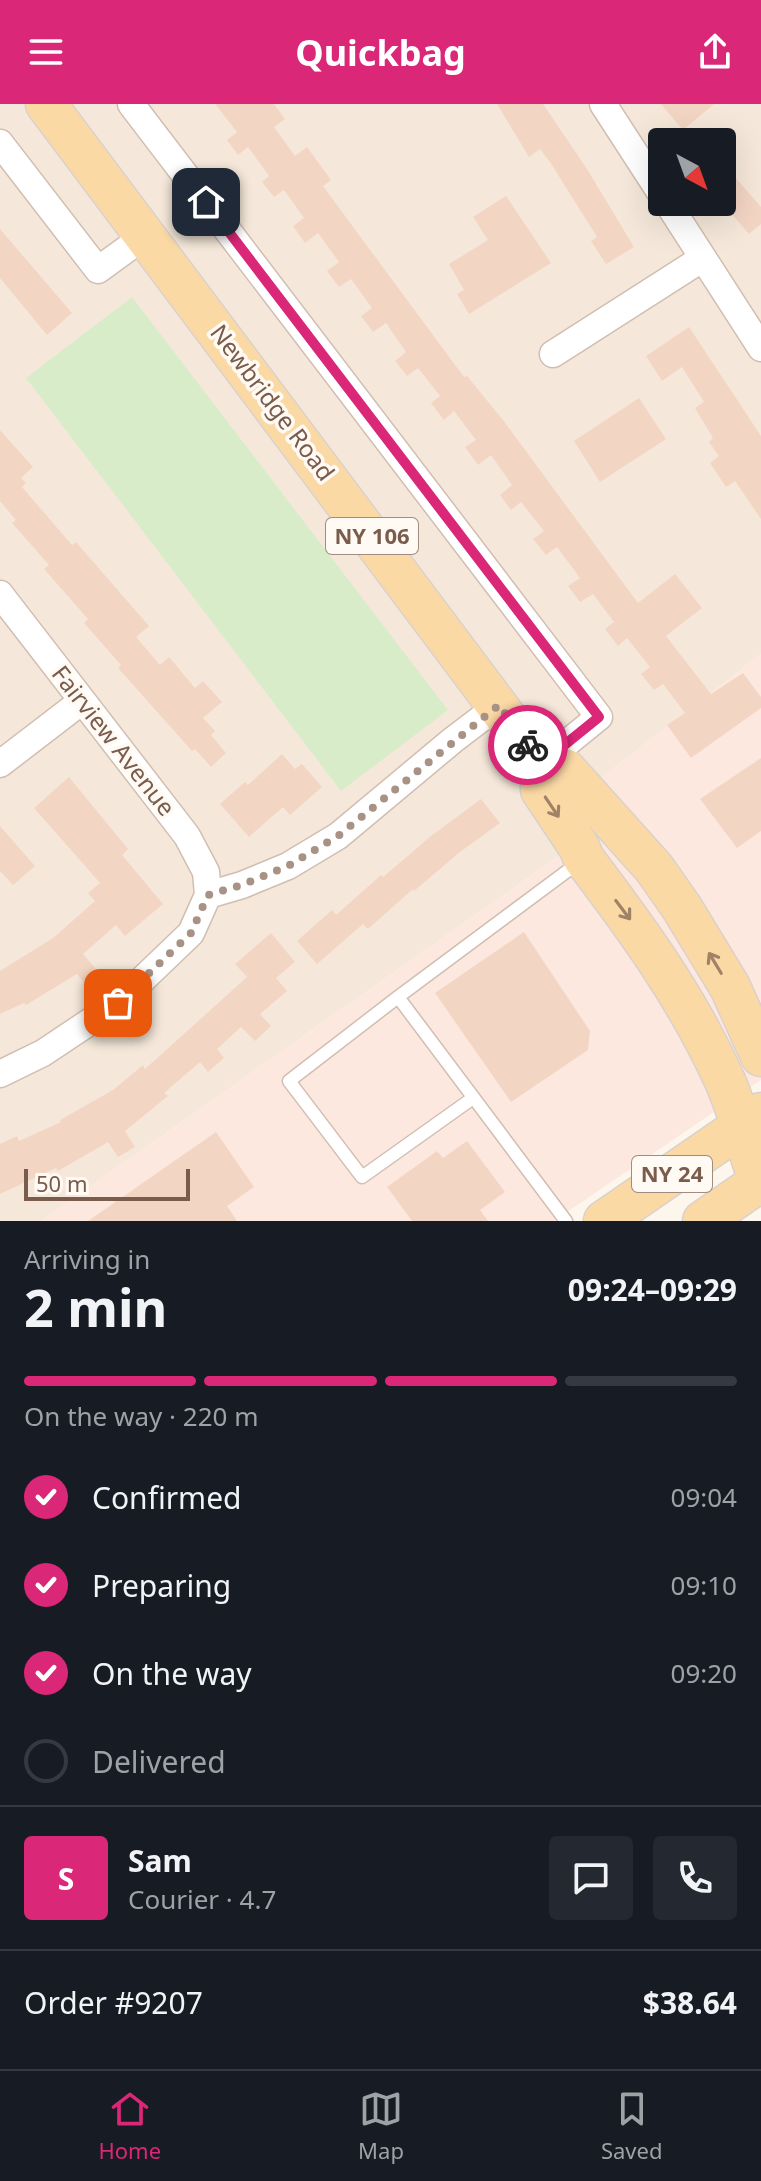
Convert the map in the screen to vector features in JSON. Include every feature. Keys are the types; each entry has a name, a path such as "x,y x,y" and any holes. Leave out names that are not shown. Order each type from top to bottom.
{"main road":[{"name":"Newbridge Road","path":"46,104 541,764 541,790 584,859 649,944 700,1028 726,1085 751,1120 761,1183"},
{"name":"Newbridge Road","path":"541,764 565,769 654,868 730,987 761,1056"},
{"name":"NY 24","path":"604,1221 751,1120"},
{"name":"NY 24","path":"703,1221 761,1183"}],"street":[{"path":"131,104 599,717 541,764"},
{"path":"603,104 648,173"},
{"path":"0,143 98,270 146,235"},
{"path":"676,216 761,348"},
{"path":"553,354 703,258"},
{"name":"Fairview Avenue","path":"0,594 187,836 206,872 208,895"},
{"path":"0,764 82,701"},
{"path":"0,1074 43,1053 118,1003 191,933 208,895 288,866 338,836 499,705"}],"lane":[{"path":"473,1098 362,1177 289,1081 584,859"},
{"path":"398,997 566,1221"}],"shaded area":[{"path":"0,104 761,104 761,654 593,784 617,815 41,1221 0,1221"},
{"path":"761,654 761,1080 554,1221 41,1221 617,815 593,784"}],"green space":[{"path":"132,297 448,710 341,791 26,378"}],"building":[{"path":"215,104 274,104 285,119 274,127 295,156 307,147 331,180 323,186 464,377 467,376 503,420 638,603 675,574 702,608 666,636 711,694 743,673 761,697 761,708 691,758 667,725 685,713 663,684 654,690 641,674 650,667 627,638 618,646 605,629 614,622 593,594 580,602 568,586 580,578 557,547 546,555 533,539 544,531 521,502 511,510 500,495 512,485 491,455 478,465 465,447 476,440 454,411 444,420 431,403 440,396 418,368 407,376 395,361 406,352 386,323 373,332 361,316 372,308 351,279 339,287 327,271 339,262 318,233 305,243 293,226 304,218 284,190 274,197 262,182 269,176 248,147 238,155 227,140 237,132"},
{"path":"497,104 543,104 634,247 606,264 591,241 597,237 550,162 540,149 529,157"},
{"path":"661,104 714,104 685,128 681,128"},
{"path":"736,178 761,207 761,224 749,234 733,216 736,216"},
{"path":"506,196 551,263 469,314 457,294 464,290 449,264 488,240 473,217"},
{"path":"0,229 72,313 47,335 0,278"},
{"path":"689,327 761,436 761,519 735,481 726,487 710,463 719,456 709,442 713,438 695,408 704,402 682,367 662,381 646,356"},
{"path":"639,398 666,439 600,482 574,441"},
{"path":"0,430 33,467 21,478 26,483 22,487 72,545 76,542 149,626 136,637 160,665 169,657 195,688 203,681 222,702 203,718 215,731 211,735 226,753 211,767 195,749 192,751 118,668 121,665 84,623 88,619 44,569 49,565 12,523 16,520 0,501"},
{"path":"282,754 295,769 302,764 322,787 290,815 283,807 249,837 220,804 245,782 248,785"},
{"path":"761,758 761,831 737,848 700,799"},
{"path":"69,777 128,849 122,855 163,904 125,936 116,925 83,954 96,969 83,981 77,974 26,1005 24,1003 0,1014 0,971 53,938 95,901 88,893 100,883 34,808"},
{"path":"481,799 500,823 413,889 368,929 363,924 317,964 297,941 332,910 336,915 381,875 383,877"},
{"path":"0,826 35,866 13,885 0,871"},
{"path":"524,932 590,1031 588,1050 511,1102 435,993"},
{"path":"271,933 295,962 276,978 287,991 260,1014 271,1026 255,1041 241,1027 217,1049 224,1058 208,1072 200,1062 164,1093 168,1096 125,1131 135,1147 118,1157 108,1142 58,1171 56,1168 0,1194 0,1144 17,1136 19,1141 61,1122 113,1090 143,1065 145,1069 247,977 235,964"},
{"path":"216,1132 254,1187 227,1206 237,1221 88,1221"},
{"path":"467,1141 505,1192 480,1210 488,1221 412,1221 387,1187 437,1151 443,1158"}],"way so far":[{"path":"118,1003 191,933 208,895 288,866 338,836 499,705 528,745"}],"route":[{"path":"206,202 599,717 541,764 528,745"}]}
